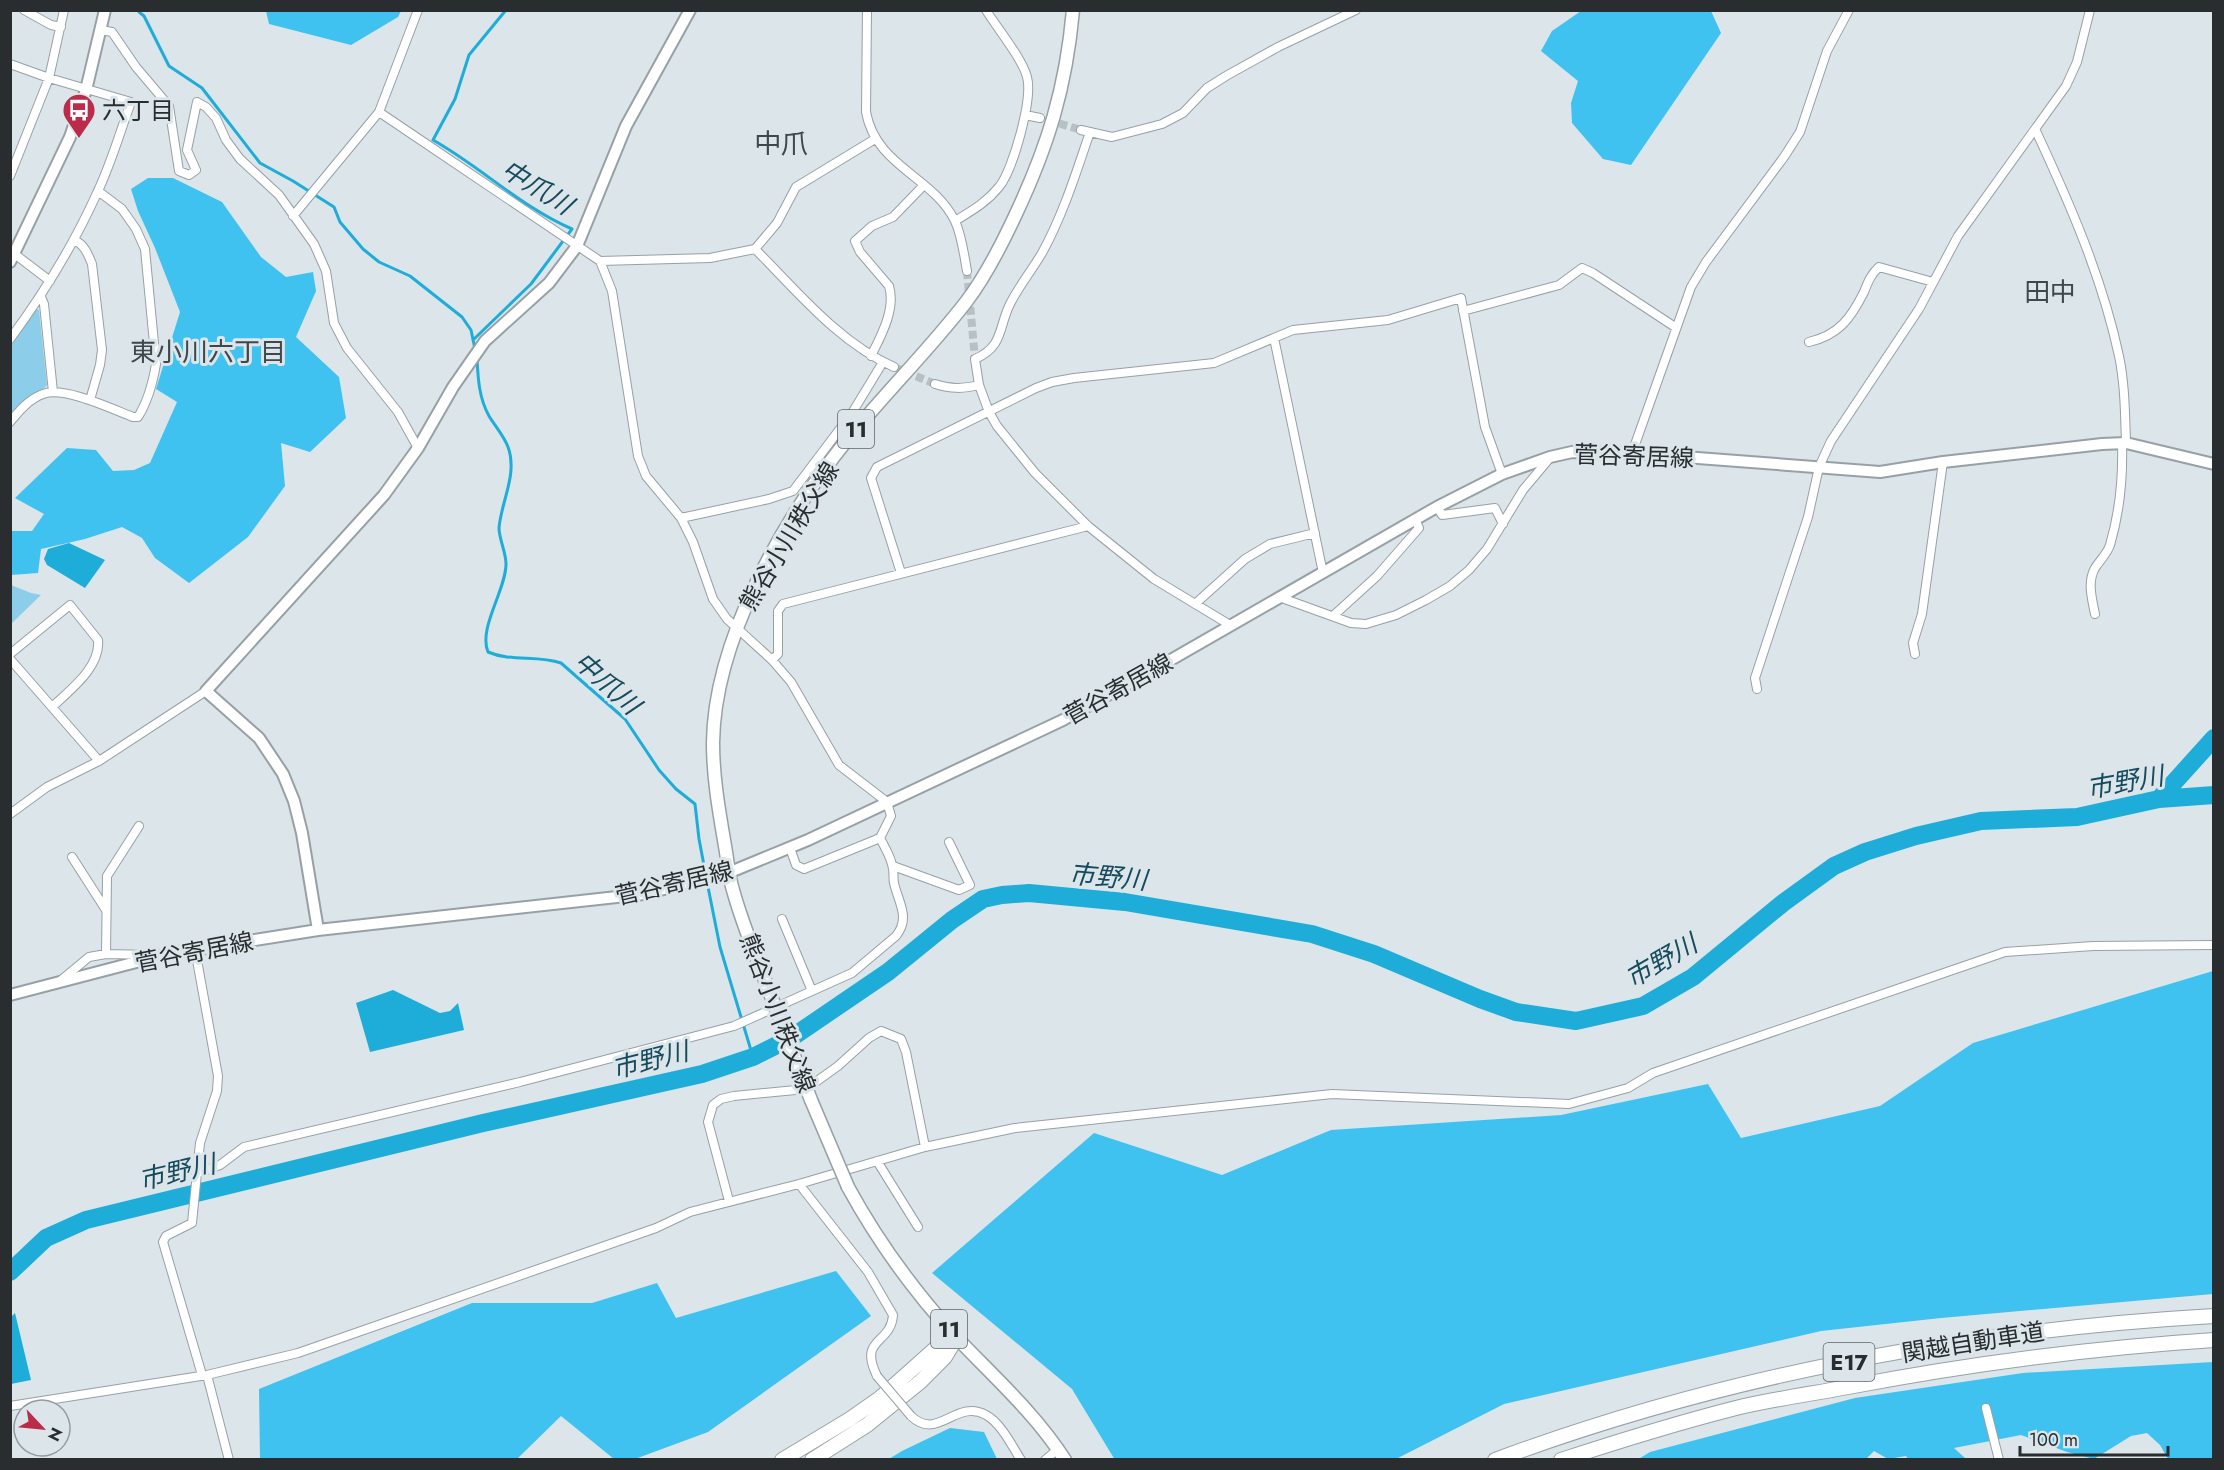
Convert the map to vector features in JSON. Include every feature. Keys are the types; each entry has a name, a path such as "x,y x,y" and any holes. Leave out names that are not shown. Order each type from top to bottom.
{"highway":[{"name":"関越自動車道","path":"1495,1460 1636,1413 1734,1387 1844,1363 1954,1342 2073,1327 2214,1316"},
{"path":"782,1460 818,1440 865,1409 909,1374 936,1348 957,1337"},
{"path":"812,1460 867,1425 920,1382 945,1357 957,1337"},
{"name":"関越自動車道","path":"1561,1460 1645,1432 1739,1408 1854,1386 1961,1367 2073,1352 2214,1340"}],"main road":[{"path":"12,256 70,137 86,90 105,10"},
{"path":"318,930 302,833 294,801 283,774 259,738 206,691 384,495 418,448 453,387 485,341 549,283 577,246 626,126 690,10"},
{"name":"熊谷小川秩父線","path":"1062,1454 1023,1406 915,1290 891,1258 848,1187 806,1089 734,894 728,873 719,817 713,742 719,690 736,627 764,568 802,504 846,441 966,301 998,250 1035,173 1053,123 1069,52 1073,10"},
{"name":"菅谷寄居線","path":"10,995 195,949 318,930 644,894 728,873 790,848 1063,720 1437,507 1502,474 1550,457 1572,452 1632,453 1880,472 1943,462 2124,443 2214,464"}],"street":[{"path":"24,10 51,25 61,27"},
{"path":"10,176 49,78 64,10"},
{"path":"293,216 379,112 418,10"},
{"path":"867,10 866,112 868,123 875,139 888,156 940,201 955,221 967,271"},
{"path":"955,221 985,202 1000,185 1011,161 1025,115 1027,78 1022,65 986,10"},
{"path":"1081,130 1112,136 1162,124 1183,113 1207,88 1226,76 1278,47 1356,10"},
{"path":"1632,453 1691,287 1706,262 1800,132 1827,51 1849,10"},
{"path":"1757,689 1755,678 1808,517 1819,467 1831,441 1919,309 1958,236 2036,131 2066,86 2077,62 2090,10"},
{"path":"101,30 112,32 136,67 169,106 179,171 189,176 196,170 187,150 197,102 206,107 216,118 226,140 240,159 279,195 314,244 326,271 334,323 348,348 398,412 418,448"},
{"path":"10,64 86,90 131,102 98,191 74,240 41,297 10,339"},
{"path":"379,112 600,261 710,258 755,249 777,223 796,187 875,139"},
{"path":"1025,115 1040,118"},
{"path":"2036,131 2089,251 2119,357 2125,398 2123,476 2119,509 2110,547 2095,569 2091,580 2095,614"},
{"path":"1090,132 1068,198 1042,252 1011,303 998,342 987,353 975,359 979,385 997,426 1035,473 1088,526 1154,579 1230,625"},
{"path":"871,356 888,313 891,293 889,286 860,252 855,241 872,226 893,217 924,186"},
{"path":"10,422 34,398 53,392 90,400 133,417 138,417 143,410 154,379 156,364 145,249 136,229 122,208 98,191"},
{"path":"74,240 80,243 89,255 92,264 100,328 102,350 100,365 90,400"},
{"path":"755,249 851,343 894,367"},
{"path":"12,256 50,280"},
{"path":"600,261 612,291 638,456 646,476 681,518 693,542 713,599 727,619 772,660 791,682 839,765 887,802 891,816 880,838 804,869 796,865 790,848"},
{"path":"1809,342 1833,334 1844,324 1873,273 1880,267 1933,282"},
{"path":"1463,311 1559,285 1582,268 1675,327"},
{"path":"41,297 44,304 53,392"},
{"path":"901,573 872,482 877,466 1052,382 1214,363 1293,330 1388,320 1461,298 1485,427 1502,474"},
{"path":"1274,338 1323,573"},
{"path":"681,518 769,499 793,490 852,413 883,362"},
{"path":"935,384 951,389 979,385"},
{"path":"1279,597 1351,623 1366,624 1396,615 1426,600 1450,586 1469,570 1487,549 1523,490 1550,457"},
{"path":"1915,654 1913,643 1922,614 1943,462"},
{"path":"1437,507 1442,515 1495,508 1503,524"},
{"path":"1333,616 1377,576 1419,528 1415,519"},
{"path":"772,660 778,654 778,611 783,604 1088,526"},
{"path":"1195,604 1245,559 1270,544 1315,532"},
{"path":"10,654 69,605 98,640 96,657 81,679 52,707"},
{"path":"10,659 99,761"},
{"path":"10,814 46,787 99,761 206,691"},
{"path":"105,954 107,876 139,826"},
{"path":"196,1177 220,1165 244,1147 520,1082 734,1026 852,973 901,930 904,911 894,882 893,866 880,838"},
{"path":"893,866 959,890 970,885 949,842"},
{"path":"72,857 106,911"},
{"path":"782,919 812,991"},
{"path":"10,1406 205,1375 298,1353 656,1228 690,1212 799,1184 925,1147 1015,1128 1332,1094 1569,1104 1628,1088 1653,1073 2004,952 2093,946 2214,945"},
{"path":"195,949 218,1076 217,1091 200,1143 192,1223 166,1236 163,1242 229,1460"},
{"path":"57,983 88,957 105,954 161,956"},
{"path":"729,1202 708,1122 713,1105 721,1099 734,1096 806,1089 838,1066 869,1038 881,1031 902,1040 925,1147"},
{"path":"877,1161 918,1227"},
{"path":"799,1184 868,1272 893,1315 890,1328 873,1346 870,1355 877,1376 916,1421 928,1426 962,1412 973,1411 985,1414 995,1421 1021,1460"},
{"path":"1986,1408 1999,1460"},
{"path":"1045,1460 1062,1454"}],"shaded area":[{"path":"266,10 401,11 398,17 351,45 269,24"},
{"path":"1581,11 1711,11 1721,33 1631,165 1603,159 1572,123 1571,103 1578,81 1541,51 1552,31"},
{"path":"148,178 173,178 222,202 261,257 286,277 313,272 316,291 296,337 339,377 346,418 310,452 281,443 285,486 248,537 189,583 155,558 142,538 122,527 85,539 41,549 38,573 11,575 11,531 32,531 44,514 15,498 67,448 96,450 113,471 134,470 150,463 177,402 156,389 180,312 131,189"},
{"path":"36,309 39,310 47,385 28,397 11,417 11,344"},
{"path":"69,543 105,560 85,588 47,565 44,559 48,549"},
{"path":"11,585 41,595 11,624"},
{"path":"2213,971 2213,1294 1821,1331 1504,1404 1396,1459 1115,1460 1072,1389 932,1273 1094,1133 1222,1175 1331,1130 1561,1115 1708,1084 1741,1138 1880,1106 1973,1043"},
{"path":"393,990 440,1013 450,1011 458,1003 464,1030 370,1052 356,1003"},
{"path":"836,1271 871,1316 708,1432 635,1459 614,1459 561,1416 517,1459 260,1459 259,1389 472,1303 592,1303 657,1283 676,1318"},
{"path":"15,1313 31,1380 11,1384 11,1317"},
{"path":"2213,1362 2213,1459 2168,1459 2160,1445 2147,1433 2131,1436 2094,1459 2021,1435 1954,1448 1966,1459 1908,1459 1906,1456 1888,1459 1874,1451 1865,1460 1637,1460 1650,1452 1855,1398 2023,1373"},
{"path":"950,1428 984,1432 997,1459 889,1459 902,1451"}],"waterway":[{"name":"中爪川","path":"473,340 531,284 572,229 536,210 433,140 455,99 469,55 506,10"},
{"path":"139,12 144,16 169,66 202,88 260,163 334,207 340,222 363,249 379,262 410,276 462,317 471,330 475,349"},
{"name":"中爪川","path":"477,358 483,402 502,435 511,457 510,478 499,528 506,559 505,574 489,620 486,642 488,652 506,657 543,659 561,663 625,719 659,770 676,789 695,804 706,876"},
{"path":"2159,799 2214,738"},
{"name":"市野川","path":"10,1272 46,1238 86,1220 483,1123 702,1074 753,1057 791,1038 888,972 952,920 983,899 1029,893 1125,902 1312,934 1374,954 1516,1012 1576,1021 1643,1006 1693,977 1783,903 1834,866 1865,852 1916,836 1981,821 2077,817 2159,799 2214,795"},
{"name":"中爪川","path":"707,882 720,947 753,1057"}],"tunnel":[{"path":"1048,120 1081,130"},
{"path":"967,271 975,359"},
{"path":"894,367 935,384"}],"place":[{"name":"六丁目","path":"79,139"}],"district":[{"name":"中爪","path":"781,143"},
{"name":"田中","path":"2050,292"},
{"name":"東小川六丁目","path":"208,352"}]}
